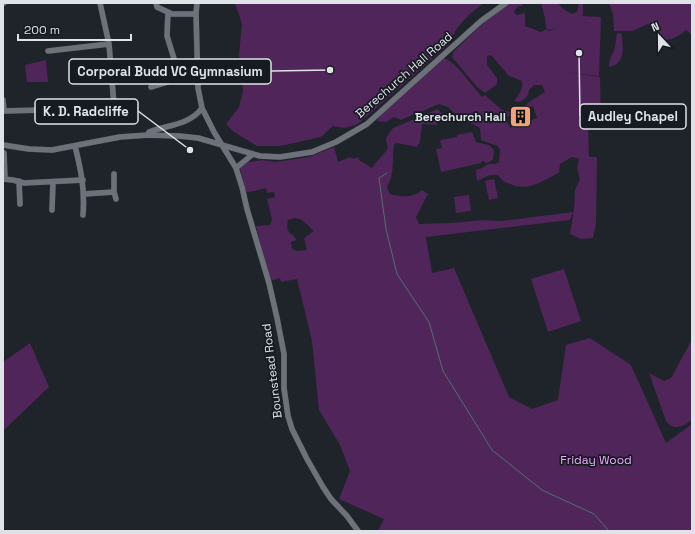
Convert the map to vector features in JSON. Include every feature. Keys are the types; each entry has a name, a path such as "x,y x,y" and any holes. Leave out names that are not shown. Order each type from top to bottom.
{"street":[{"path":"3,100 3,111 116,108 109,44 100,3"},
{"path":"156,3 157,7 172,14 196,14"},
{"name":"Bounstead Road","path":"197,3 198,88 202,108 214,132 236,168 242,187 246,209 269,283 278,318 284,354 284,388 288,416 292,429 323,487 331,500 347,516 358,531"},
{"name":"Berechurch Hall Road","path":"3,145 42,150 75,146 120,137 148,135 179,136 209,141 260,156 280,158 322,149 356,131 369,122 481,21 506,3"},
{"path":"151,87 180,78 167,36 168,12"},
{"path":"48,51 109,44"},
{"path":"148,135 149,132 193,118 202,108"},
{"path":"209,141 214,132"},
{"path":"75,146 83,180 83,215"},
{"path":"4,153 4,179 24,183 83,180"},
{"path":"236,168 253,154"},
{"path":"114,174 114,192 116,199"},
{"path":"19,181 17,195 20,204"},
{"path":"52,210 53,182"},
{"path":"84,194 114,192"}],"green space":[{"path":"235,3 484,3 464,20 455,31 450,43 358,124 345,128 333,126 321,137 280,146 257,146 234,132 226,124 239,107 243,91 239,54 242,24"},
{"path":"512,3 522,3 523,5 517,7 514,12 517,15 525,13 525,26 541,32 546,29 549,31 557,28 549,30 546,28 541,3 557,3 572,14 577,12 579,3 583,3 583,15 581,16 601,17 599,76 564,72 600,77 601,124 594,123 588,127 589,157 597,157 596,223 593,238 581,239 570,234 575,190 580,179 577,168 579,159 572,157 560,164 559,173 529,186 523,187 504,182 498,175 490,175 477,181 476,170 489,164 499,162 500,150 498,146 481,140 480,128 456,115 448,107 439,104 401,120 394,117 386,122 377,121 380,115 444,58 458,68 482,97 485,95 502,110 511,112 512,115 505,117 510,128 537,118 533,106 525,109 525,106 545,92 542,85 534,85 529,90 524,100 520,102 514,101 522,87 522,81 509,76 492,56 489,55 487,57 487,65 497,78 497,83 485,93 477,87 452,57 453,52 481,25 497,12"},
{"path":"609,3 692,3 692,35 686,30 674,38 660,41 656,31 648,24 632,31 614,31 613,14"},
{"path":"617,33 622,34 622,54 619,62 609,67 609,61 614,50"},
{"path":"46,60 48,82 27,82 25,65"},
{"name":"Friday Wood","path":"438,109 443,115 436,125 422,124 420,142 417,147 397,143 394,144 392,171 390,182 387,187 390,194 398,196 411,196 422,190 428,194 416,217 419,224 484,220 501,221 573,212 570,220 426,237 432,273 454,268 509,397 532,409 558,400 566,345 590,338 631,365 666,443 692,424 692,531 378,531 384,519 339,499 350,471 340,445 319,410 312,341 297,279 281,282 280,278 270,281 256,226 270,225 272,219 267,199 275,197 274,192 267,193 266,188 246,192 240,168 243,163 262,160 275,162 309,157 334,147 338,162 350,157 354,159 358,157 359,160 372,168 387,149 386,139 393,128","holes":["295,218 302,220 314,231 304,238 307,250 297,251 292,249 291,242 297,240 289,232 287,225 288,220"]},
{"path":"472,132 476,142 489,145 494,150 493,160 487,163 483,161 481,163 441,172 436,149 442,148 440,140 457,137 457,135"},
{"path":"494,179 498,198 489,200 485,181"},
{"path":"469,195 471,211 456,213 454,197"},
{"path":"564,269 581,321 548,332 531,279"},
{"path":"30,343 49,387 3,431 3,362"},
{"path":"690,343 692,343 692,420 682,426 675,427 666,421 649,373 664,381 671,378"}],"waterway":[{"path":"387,173 379,178 386,229 397,274 429,322 443,371 492,450 542,490 594,514 609,531"}],"place":[{"name":"Audley Chapel","path":"579,53"},
{"name":"Corporal Budd VC Gymnasium","path":"330,70"},
{"name":"Berechurch Hall","path":"521,117"},
{"name":"K. D. Radcliffe","path":"190,150"}]}
